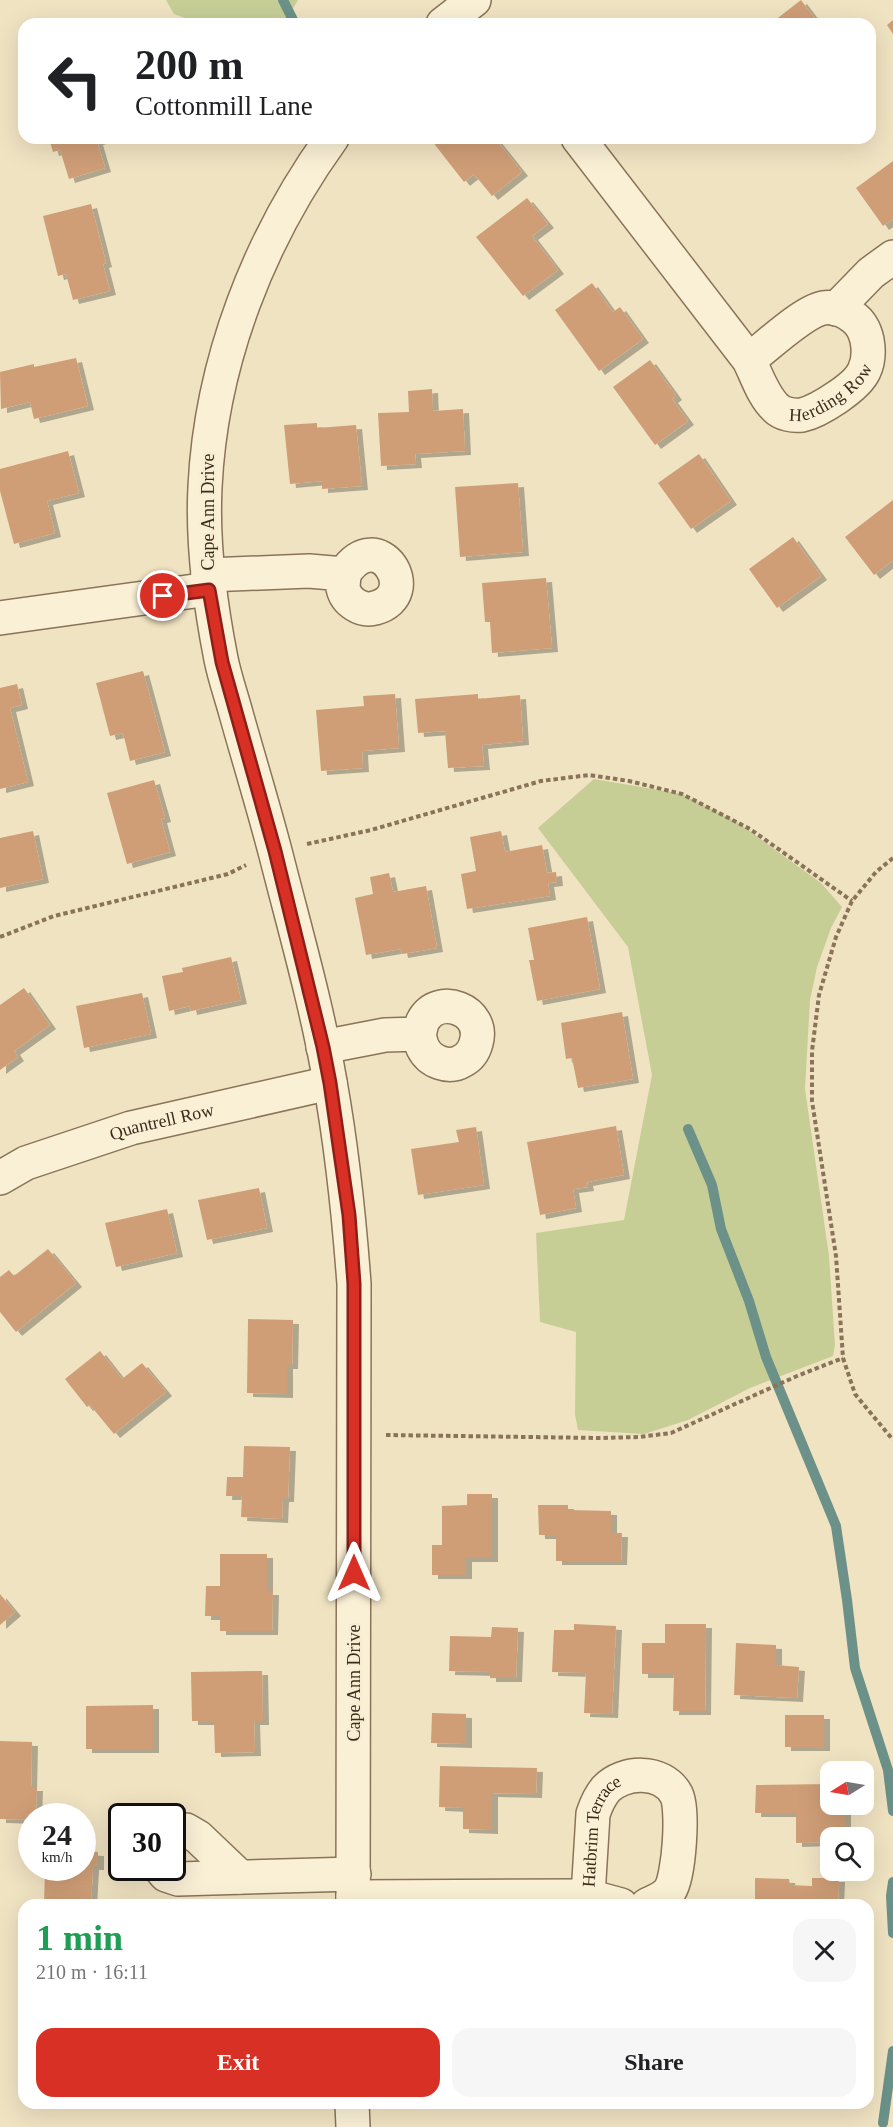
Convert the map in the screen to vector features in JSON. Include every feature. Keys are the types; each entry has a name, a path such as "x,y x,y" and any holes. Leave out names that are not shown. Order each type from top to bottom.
{"street":[{"path":"456,18 479,8"},
{"name":"Cape Ann Drive","path":"328,144 288,205 261,261 236,322 209,437 205,488 205,540 208,582 222,662 275,851 323,1047 349,1215 354,1284 355,1434 353,1892"},
{"name":"Herding Row","path":"583,144 749,360 766,396 777,409 788,414 801,415 819,409 854,384 864,372 869,353 866,336 859,321 844,311 836,309"},
{"path":"749,360 809,314 825,308 836,309 871,273 893,257"},
{"path":"0,618 208,582 309,571 344,574"},
{"path":"323,1047 385,1035 419,1034"},
{"name":"Quantrell Row","path":"0,1178 26,1163 131,1128 330,1083"},
{"name":"Hatbrim Terrace","path":"588,1896 593,1814 598,1801 605,1789 616,1781 631,1776 649,1775 664,1782 675,1793 680,1810 676,1874 670,1890 660,1899"},
{"path":"186,1830 198,1837 240,1877"},
{"name":"Hatbrim Terrace","path":"186,1879 240,1877 353,1892 588,1896 599,1899"},
{"path":"352,2109 353,2127"}],"path":[{"path":"0,937 54,916 228,874 275,851 371,830 541,781 590,775 629,781 682,794 750,829 852,901"},
{"path":"893,858 876,872 852,901 836,937 819,995 812,1051 812,1101 836,1256 843,1358 855,1394 893,1440"},
{"path":"355,1434 639,1437 671,1433 797,1376 843,1358"}],"green space":[{"path":"166,0 298,0 288,18 185,18 174,14"},
{"path":"594,779 682,794 737,822 821,883 842,907 831,928 817,967 810,1000 805,1089 829,1256 835,1345 833,1356 750,1388 688,1420 644,1434 578,1430 575,1414 576,1332 540,1322 536,1233 624,1220 652,1075 628,947 538,828"}],"building":[{"path":"801,0 814,18 778,18"},
{"path":"893,20 893,34 887,25"},
{"path":"51,144 98,144 105,168 69,179 60,150 53,152"},
{"path":"434,144 500,144 522,172 492,196 474,174 464,182"},
{"path":"893,161 893,219 883,226 856,188"},
{"path":"527,198 548,224 532,236 558,270 523,296 476,237"},
{"path":"91,204 106,263 103,264 110,291 73,300 66,274 58,276 43,216"},
{"path":"592,283 613,312 620,307 643,339 599,371 555,310"},
{"path":"76,358 88,406 34,419 30,402 1,409 0,372"},
{"path":"650,360 676,396 672,399 688,421 655,445 613,387"},
{"path":"432,389 433,411 463,409 465,451 415,454 416,464 381,466 378,413 409,412 408,391"},
{"path":"317,423 317,428 356,425 362,486 322,489 322,481 290,484 284,425"},
{"path":"68,451 79,493 47,501 55,533 14,544 0,491 0,469"},
{"path":"699,454 731,501 691,529 658,483"},
{"path":"518,483 523,552 460,557 455,487"},
{"path":"893,500 893,560 874,575 845,537"},
{"path":"793,537 821,576 777,608 749,569"},
{"path":"546,578 552,648 492,653 490,622 485,622 482,583"},
{"path":"143,671 165,752 130,761 123,733 110,736 96,683"},
{"path":"17,684 22,705 10,708 28,782 0,789 0,688"},
{"path":"395,694 399,748 362,751 363,768 321,771 316,710 364,706 363,696"},
{"path":"478,694 478,699 520,695 523,741 482,745 484,766 448,768 445,731 418,733 415,699"},
{"path":"154,780 165,818 161,819 170,852 127,864 107,793"},
{"path":"33,831 43,879 0,888 0,838"},
{"path":"501,831 505,852 542,845 547,873 556,872 557,882 548,883 550,896 467,909 461,874 476,871 470,837"},
{"path":"389,873 393,892 426,886 437,948 402,954 401,949 366,955 355,898 373,894 370,877"},
{"path":"587,917 600,989 537,1001 529,960 534,960 528,928"},
{"path":"231,957 241,1000 191,1011 190,1006 169,1011 162,976 183,972 182,968"},
{"path":"24,988 50,1025 14,1051 18,1057 0,1070 0,1005"},
{"path":"142,993 151,1034 84,1048 76,1006"},
{"path":"622,1012 633,1079 578,1088 572,1058 566,1059 561,1023"},
{"path":"616,1126 624,1175 587,1182 588,1187 573,1189 576,1208 540,1215 527,1142"},
{"path":"476,1127 484,1185 418,1195 411,1149 459,1142 456,1130"},
{"path":"259,1188 267,1228 207,1240 198,1200"},
{"path":"167,1209 177,1253 116,1267 105,1223"},
{"path":"48,1249 76,1283 16,1332 0,1312 0,1277 9,1270 14,1276"},
{"path":"248,1319 293,1320 292,1365 287,1365 287,1394 247,1393"},
{"path":"100,1351 122,1379 142,1363 166,1392 114,1434 90,1405 87,1407 65,1379"},
{"path":"244,1446 290,1447 288,1498 283,1498 282,1519 241,1517 242,1496 226,1496 227,1477 243,1477"},
{"path":"467,1494 492,1494 492,1558 466,1558 466,1575 432,1575 432,1545 442,1545 442,1506 467,1505"},
{"path":"538,1505 568,1505 568,1510 611,1511 611,1533 622,1533 621,1561 556,1561 556,1535 539,1535"},
{"path":"220,1554 267,1554 267,1591 273,1591 272,1631 220,1631 220,1616 205,1616 206,1586 220,1586"},
{"path":"0,1594 15,1612 0,1625"},
{"path":"574,1624 616,1626 612,1714 584,1713 586,1673 552,1672 554,1630 574,1630"},
{"path":"665,1624 706,1624 705,1711 673,1711 674,1674 642,1674 642,1643 665,1643"},
{"path":"492,1627 518,1628 516,1678 490,1678 490,1672 449,1671 450,1636 491,1637"},
{"path":"736,1643 776,1645 776,1665 799,1667 797,1698 734,1695"},
{"path":"262,1671 263,1721 254,1721 255,1752 215,1753 214,1721 192,1721 191,1672"},
{"path":"153,1705 153,1749 86,1749 86,1706"},
{"path":"432,1713 466,1714 466,1744 431,1743"},
{"path":"785,1715 824,1715 824,1747 785,1747"},
{"path":"0,1741 32,1742 31,1787 37,1787 36,1803 18,1803 18,1820 0,1819"},
{"path":"440,1766 537,1768 536,1794 492,1793 492,1830 463,1829 463,1808 439,1807"},
{"path":"820,1784 820,1815 845,1815 845,1827 820,1827 820,1842 796,1843 796,1813 755,1813 756,1785"},
{"path":"96,1852 98,1852 98,1866 96,1866"},
{"path":"755,1878 789,1879 790,1885 812,1886 812,1878 820,1878 820,1881 839,1881 838,1899 755,1899"},
{"path":"45,1881 92,1881 91,1899 44,1899"}],"waterway":[{"path":"283,0 292,18"},
{"path":"688,1129 712,1185 721,1229 749,1301 766,1357 836,1526 855,1668 888,1770 893,1811"},
{"path":"893,1882 891,1896 893,1933"},
{"path":"883,2123 893,2051"}],"route":[{"path":"163,596 209,590 222,662 275,851 323,1047 349,1215 354,1284 354,1573"}]}
